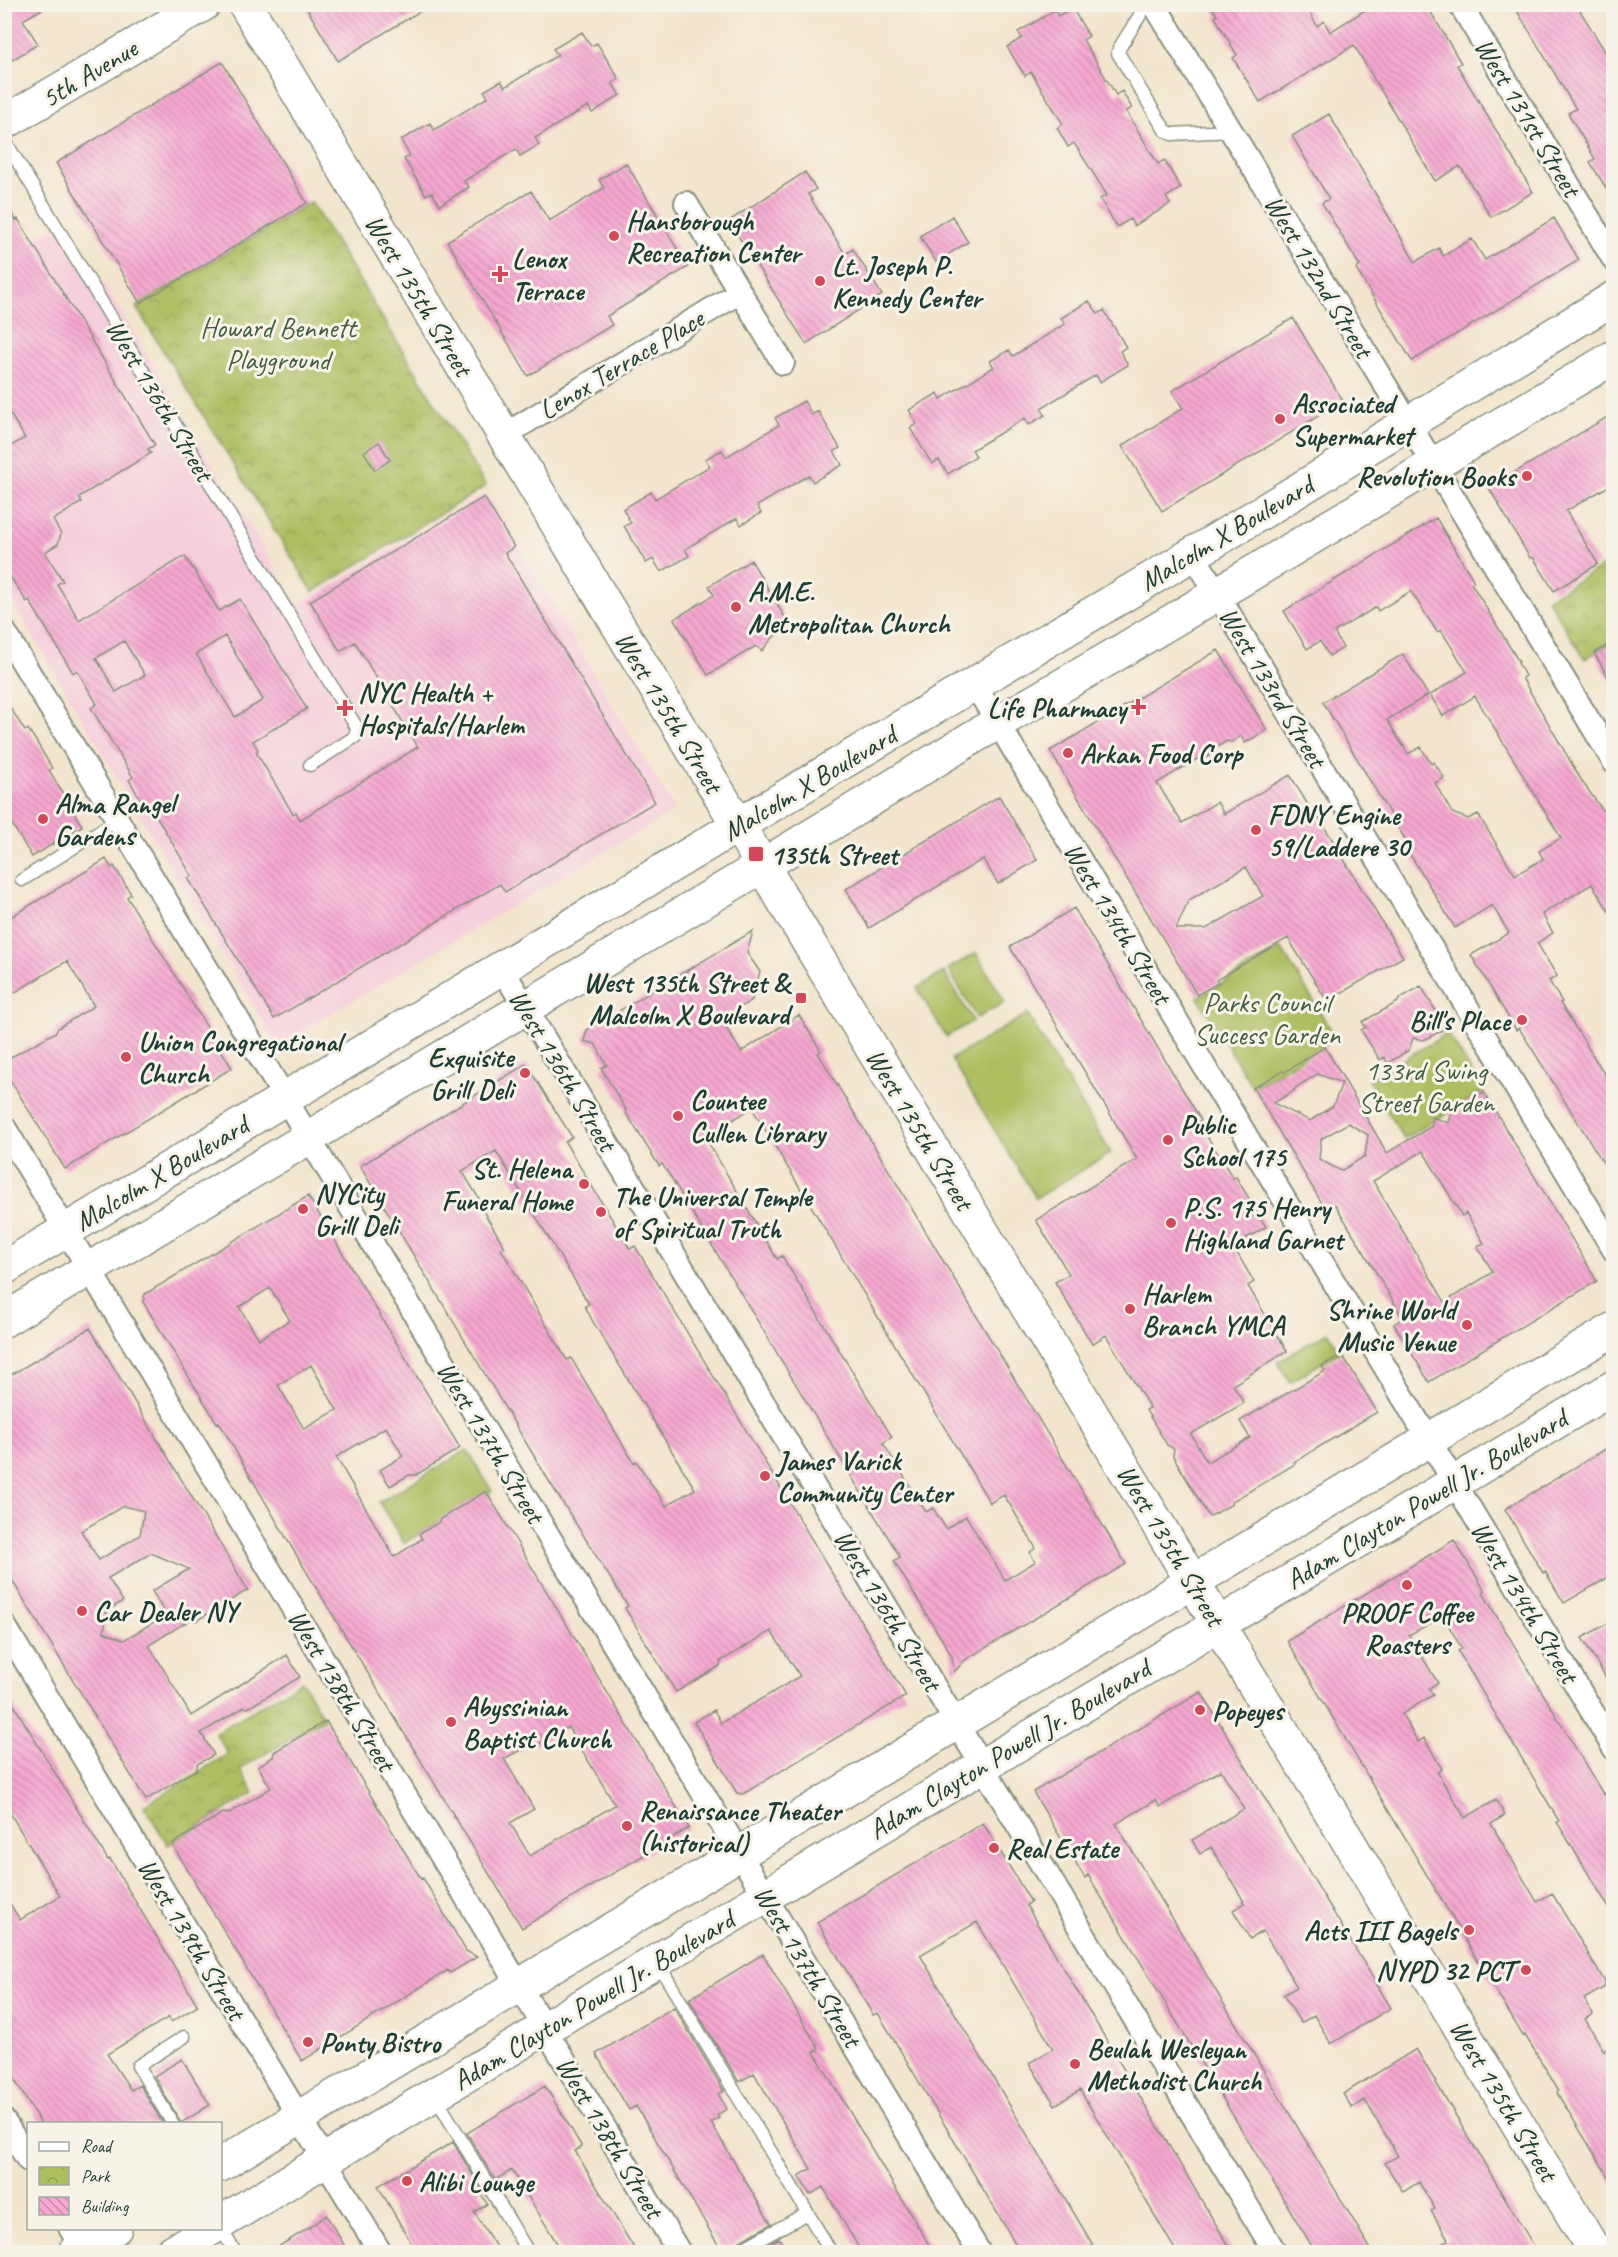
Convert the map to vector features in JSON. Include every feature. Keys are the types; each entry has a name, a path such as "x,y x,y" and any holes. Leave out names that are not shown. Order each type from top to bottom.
{"main road":[{"name":"5th Avenue","path":"4,123 204,4"},
{"name":"West 135th Street","path":"244,4 1595,2253"},
{"name":"Malcolm X Boulevard","path":"4,1268 737,825 1193,554 1614,298"},
{"name":"Malcolm X Boulevard","path":"4,1320 975,736 1614,357"},
{"name":"Adam Clayton Powell Jr. Boulevard","path":"222,2164 1614,1329"},
{"name":"Adam Clayton Powell Jr. Boulevard","path":"222,2224 1614,1387"},
{"path":"78,2245 113,2230"},
{"path":"172,2253 210,2230"}],"street":[{"name":"West 132nd Street","path":"1154,4 1614,762"},
{"name":"West 131st Street","path":"1460,4 1614,260"},
{"path":"686,202 783,363"},
{"name":"Lenox Terrace Place","path":"503,436 740,292"},
{"name":"West 133rd Street","path":"1193,554 1614,1250"},
{"name":"West 137th Street","path":"4,632 283,1098 740,1852 979,2253"},
{"name":"West 134th Street","path":"975,685 1614,1748"},
{"name":"West 136th Street","path":"501,967 1275,2253"},
{"name":"West 138th Street","path":"4,1126 679,2253"},
{"name":"West 139th Street","path":"4,1625 380,2253"},
{"path":"4,2121 27,2158"}],"lane":[{"path":"1147,4 1118,53 1164,130 1172,134 1231,131"},
{"name":"West 136th Street","path":"4,139 357,728 355,737 310,765"},
{"path":"22,880 117,820"},
{"path":"657,1961 831,2253"},
{"path":"172,2122 138,2066 184,2037"},
{"path":"435,2096 528,2253"},
{"path":"737,2253 807,2213"},
{"path":"222,2229 235,2253"}],"shaded area":[{"name":"NYC Health + Hospitals/Harlem","path":"66,220 297,605 486,493 675,810 277,1045 5,589 4,257"}],"green space":[{"name":"Howard Bennett Playground","path":"311,202 486,486 313,592 136,307"},
{"path":"1613,560 1613,641 1585,659 1547,599"},
{"name":"Parks Council Success Garden","path":"1281,948 1336,1038 1253,1088 1198,998"},
{"path":"976,953 1005,1002 977,1018 948,969"},
{"path":"944,972 973,1021 946,1037 917,988"},
{"path":"1027,1014 1111,1153 1036,1198 951,1059"},
{"name":"133rd Swing Street Garden","path":"1448,1033 1483,1092 1404,1139 1368,1080"},
{"path":"1328,1332 1340,1352 1290,1382 1277,1362"},
{"path":"467,1450 492,1491 404,1543 379,1502"},
{"path":"302,1681 324,1719 240,1769 254,1793 168,1845 144,1806 228,1754 215,1733"}],"building":[{"path":"4,4 50,4 23,20 38,44 4,65"},
{"path":"304,4 432,4 338,61"},
{"path":"1210,4 1305,4 1317,26 1324,21 1330,32 1367,9 1368,4 1426,4 1461,63 1457,65 1533,192 1491,217 1460,166 1435,181 1354,45 1260,102 1233,58 1237,55"},
{"path":"1513,4 1576,4 1614,66 1614,201 1590,162 1595,159 1568,113 1576,109"},
{"path":"1072,8 1089,36 1083,40 1116,95 1122,91 1132,108 1126,111 1158,164 1164,160 1181,188 1166,197 1170,204 1134,226 1130,219 1117,227 1100,199 1107,195 1074,143 1068,147 1057,128 1063,124 1031,72 1025,76 1007,47 1022,38 1018,32 1055,10 1058,16"},
{"path":"582,32 591,46 597,43 619,79 612,83 620,95 592,113 588,106 535,138 539,145 520,156 516,149 464,181 469,187 440,205 432,192 426,195 404,159 410,156 401,140 430,123 434,130 488,97 484,91 501,81 505,87 558,55 553,49"},
{"path":"222,62 307,203 140,303 56,163"},
{"path":"1329,114 1415,262 1439,248 1443,256 1472,239 1485,260 1554,218 1579,260 1412,361 1356,269 1360,266 1322,203 1329,199 1292,136"},
{"path":"626,163 688,267 607,316 612,325 528,376 447,241 531,191 549,221 604,188 599,180"},
{"path":"805,172 816,189 808,194 845,254 853,249 882,295 806,344 729,221"},
{"name":"NYC Health + Hospitals/Harlem","path":"4,201 16,220 18,219 155,445 148,449 151,453 79,497 82,502 53,520 61,534 58,544 45,552 63,581 57,584 79,620 185,556 219,611 240,599 307,709 253,741 258,750 256,752 293,814 296,812 300,820 418,747 355,642 340,651 310,601 484,497 514,547 505,553 655,802 505,892 500,884 274,1019 188,878 192,876 154,812 150,815 129,780 133,777 91,708 97,704 77,670 73,673 29,600 27,602 4,568 4,450 25,438 4,404","holes":["225,636 263,700 235,717 196,654","124,641 145,675 116,692 96,658"]},
{"path":"952,216 968,242 936,262 920,236"},
{"path":"1089,301 1098,314 1104,310 1126,347 1120,351 1128,365 1100,382 1096,375 1041,408 1045,415 1029,425 1025,418 972,450 976,456 948,474 939,460 932,464 910,428 917,424 909,410 938,393 941,399 994,367 990,361 1009,350 1013,356 1065,324 1061,318"},
{"path":"1293,318 1343,401 1162,511 1122,446 1183,408 1172,391"},
{"path":"804,401 812,415 818,411 840,448 834,451 842,465 813,482 809,475 757,506 761,513 741,525 737,518 685,549 689,556 661,572 653,559 646,563 624,526 631,523 623,509 651,492 655,499 710,466 705,459 722,450 726,457 779,425 775,418"},
{"path":"1614,413 1614,483 1566,511 1598,564 1554,591 1533,557 1530,558 1489,488"},
{"path":"379,442 390,460 375,470 364,452"},
{"path":"1436,518 1474,581 1471,583 1519,662 1525,676 1522,678 1583,783 1604,812 1614,806 1614,919 1592,884 1542,914 1553,933 1537,943 1557,976 1549,981 1562,1002 1560,1003 1614,1089 1614,1180 1519,1028 1516,1030 1471,955 1509,933 1492,905 1455,928 1408,851 1411,849 1323,702 1403,654 1428,695 1387,720 1408,754 1421,747 1431,764 1434,762 1444,778 1435,783 1452,813 1468,819 1478,814 1515,875 1543,859 1539,851 1561,838 1475,696 1443,716 1430,695 1467,672 1441,630 1437,632 1411,591 1378,611 1376,607 1334,632 1343,648 1329,656 1320,641 1307,649 1284,611"},
{"name":"A.M.E. Metropolitan Church","path":"751,560 790,626 774,636 762,651 756,646 708,675 674,619 714,595 709,586"},
{"path":"1614,642 1614,687 1594,653"},
{"path":"1218,650 1267,730 1245,743 1241,736 1232,742 1227,741 1210,751 1209,756 1203,760 1197,759 1157,783 1182,823 1217,802 1224,814 1290,775 1317,820 1319,818 1403,957 1327,1001 1288,938 1216,980 1218,983 1197,995 1050,751","holes":["1246,867 1263,896 1206,929 1176,929 1189,900"]},
{"path":"4,698 25,731 28,729 36,741 52,768 49,770 82,826 32,857 4,811"},
{"path":"999,796 1037,860 998,884 983,859 869,928 846,889"},
{"path":"106,859 111,868 114,866 131,894 127,897 232,1068 65,1169 4,1070 4,1061 56,1032 58,1028 94,1006 67,961 4,999 4,921"},
{"path":"1074,908 1201,1120 1198,1122 1233,1178 1236,1177 1266,1227 1233,1246 1254,1282 1248,1286 1287,1351 1233,1385 1244,1403 1191,1434 1207,1462 1250,1438 1240,1421 1325,1371 1322,1366 1342,1354 1377,1412 1209,1517 1173,1456 1174,1449 1167,1445 1146,1410 1150,1408 1106,1335 1092,1344 1055,1282 1069,1274 1036,1220 1137,1159 1010,947"},
{"path":"753,931 747,953 760,972 752,1000 721,1019 741,1052 799,1015 821,1051 818,1053 1126,1564 965,1660 954,1672 952,1656 894,1561 900,1557 672,1179 662,1164 659,1166 625,1111 601,1068 607,1065 595,1044 584,1041 587,1030","holes":["752,1108 990,1503 1004,1495 1036,1548 1030,1552 1035,1562 1005,1580 966,1516 946,1529 933,1508 926,1512 883,1443 892,1437 782,1256 777,1259 705,1137"]},
{"path":"1421,986 1446,1028 1424,1040 1413,1038 1409,1050 1388,1063 1384,1057 1380,1060 1361,1030 1366,1027 1362,1022"},
{"path":"1325,1047 1387,1153 1432,1126 1432,1117 1449,1123 1452,1111 1484,1092 1597,1281 1429,1382 1394,1324 1403,1318 1364,1252 1335,1204 1326,1210 1253,1088 1282,1071 1285,1072","holes":["1317,1074 1342,1083 1333,1106 1310,1121 1273,1103","1348,1123 1368,1135 1365,1156 1341,1171 1319,1159 1321,1139","1423,1151 1462,1216 1466,1213 1484,1243 1477,1246 1493,1272 1445,1302 1373,1181"]},
{"path":"526,1064 572,1137 565,1142 630,1249 635,1246 906,1696 743,1794 737,1793 694,1722 714,1710 721,1723 800,1676 771,1631 721,1661 720,1666 676,1692 625,1608 628,1606 549,1481 360,1166","holes":["496,1151 589,1304 585,1306 593,1322 695,1489 666,1506 636,1461 634,1463 571,1358 567,1360 501,1249 505,1247 462,1171"]},
{"path":"308,1196 460,1448 416,1475 409,1475 390,1486 380,1470 403,1456 386,1427 336,1457 394,1557 422,1539 419,1534 486,1491 689,1828 522,1928 288,1541 219,1422 217,1423 143,1302 145,1294","holes":["270,1288 290,1320 259,1339 239,1307","311,1365 337,1410 304,1429 278,1385","568,1727 615,1805 530,1856 510,1823 534,1809 504,1759 534,1742 536,1746"]},
{"path":"90,1328 248,1590 196,1621 191,1619 149,1645 191,1716 287,1655 300,1677 201,1733 214,1755 197,1764 197,1769 146,1800 4,1567 4,1379","holes":["123,1506 144,1511 140,1535 99,1560 81,1531","151,1553 189,1569 152,1591 166,1615 124,1640 104,1632 107,1611 123,1601 108,1578"]},
{"path":"1614,1444 1614,1574 1564,1603 1545,1571 1543,1573 1505,1509"},
{"path":"1454,1540 1485,1591 1483,1593 1603,1794 1605,1793 1614,1807 1614,1916 1458,1651 1462,1649 1443,1616 1409,1635 1438,1683 1429,1688 1433,1695 1402,1714 1418,1742 1424,1738 1442,1769 1437,1772 1465,1818 1496,1800 1505,1815 1491,1824 1537,1902 1552,1893 1605,1982 1605,1987 1584,1999 1593,2014 1585,2019 1604,2051 1614,2045 1614,2186 1287,1641"},
{"path":"1608,1623 1614,1633 1614,1691 1582,1638"},
{"path":"4,1689 198,2006 171,2022 169,2017 107,2054 131,2090 140,2085 162,2122 40,2122 4,2062 4,1894 20,1920 60,1896 10,1813 4,1816"},
{"path":"1201,1692 1391,2008 1331,2044 1314,2015 1301,2023 1283,1995 1297,1987 1263,1931 1250,1939 1233,1910 1245,1903 1211,1847 1200,1854 1192,1840 1244,1809 1221,1770 1160,1807 1156,1800 1116,1824 1373,2253 1316,2253 1088,1875 1085,1878 1033,1792"},
{"path":"326,1721 466,1951 477,1957 450,1973 448,1970 302,2061 172,1844 223,1813 228,1814 271,1788 258,1766 273,1757 274,1752"},
{"path":"983,1823 1031,1902 1026,1905 1233,2253 1177,2253 1080,2090 1055,2105 1029,2063 1053,2049 977,1922 920,1955 1093,2245 1081,2253 1021,2253 878,2013 873,2015 817,1922"},
{"path":"763,1954 819,2049 814,2052 934,2253 862,2253 823,2187 810,2195 799,2176 811,2169 754,2073 739,2082 689,1999"},
{"path":"674,2007 724,2091 718,2094 727,2109 717,2115 719,2118 711,2123 771,2224 733,2245 729,2253 723,2253 636,2106 629,2110 596,2054"},
{"path":"1416,2049 1538,2253 1428,2253 1449,2240 1431,2211 1435,2209 1419,2182 1403,2192 1385,2163 1398,2156 1365,2100 1352,2108 1343,2094"},
{"path":"182,2059 210,2105 180,2122 154,2076"},
{"path":"545,2086 582,2147 575,2151 637,2253 563,2253 512,2170 495,2180 467,2133"},
{"path":"453,2142 481,2189 479,2190 487,2204 474,2212 500,2253 417,2253 378,2186"},
{"path":"326,2215 349,2253 268,2253 309,2228"},
{"path":"779,2238 788,2253 753,2253"}],"place":[{"name":"Hansborough Recreation Center","path":"614,236"},
{"name":"Lenox Terrace","path":"500,274"},
{"name":"Lt. Joseph P. Kennedy Center","path":"820,281"},
{"name":"Associated Supermarket","path":"1280,419"},
{"name":"Revolution Books","path":"1527,476"},
{"name":"A.M.E. Metropolitan Church","path":"736,607"},
{"name":"Life Pharmacy","path":"1138,707"},
{"name":"NYC Health + Hospitals/Harlem","path":"345,708"},
{"name":"Arkan Food Corp","path":"1068,753"},
{"name":"Alma Rangel Gardens","path":"43,819"},
{"name":"FDNY Engine 59/Laddere 30","path":"1256,830"},
{"name":"135th Street","path":"756,854"},
{"name":"West 135th Street & Malcolm X Boulevard","path":"801,998"},
{"name":"Bill's Place","path":"1522,1020"},
{"name":"Union Congregational Church","path":"126,1057"},
{"name":"Exquisite Grill Deli","path":"525,1073"},
{"name":"Countee Cullen Library","path":"678,1116"},
{"name":"Public School 175","path":"1168,1140"},
{"name":"St. Helena Funeral Home","path":"584,1184"},
{"name":"NYCity Grill Deli","path":"303,1209"},
{"name":"The Universal Temple of Spiritual Truth","path":"601,1212"},
{"name":"P.S. 175 Henry Highland Garnet","path":"1171,1223"},
{"name":"Harlem Branch YMCA","path":"1130,1309"},
{"name":"Shrine World Music Venue","path":"1467,1325"},
{"name":"James Varick Community Center","path":"765,1476"},
{"name":"PROOF Coffee Roasters","path":"1407,1585"},
{"name":"Car Dealer NY","path":"82,1611"},
{"name":"Popeyes","path":"1200,1710"},
{"name":"Abyssinian Baptist Church","path":"451,1722"},
{"name":"Renaissance Theater (historical)","path":"627,1826"},
{"name":"Real Estate","path":"994,1848"},
{"name":"Acts III Bagels","path":"1469,1930"},
{"name":"NYPD 32 PCT","path":"1526,1970"},
{"name":"Ponty Bistro","path":"308,2042"},
{"name":"Beulah Wesleyan Methodist Church","path":"1075,2064"},
{"name":"Alibi Lounge","path":"407,2181"}]}
